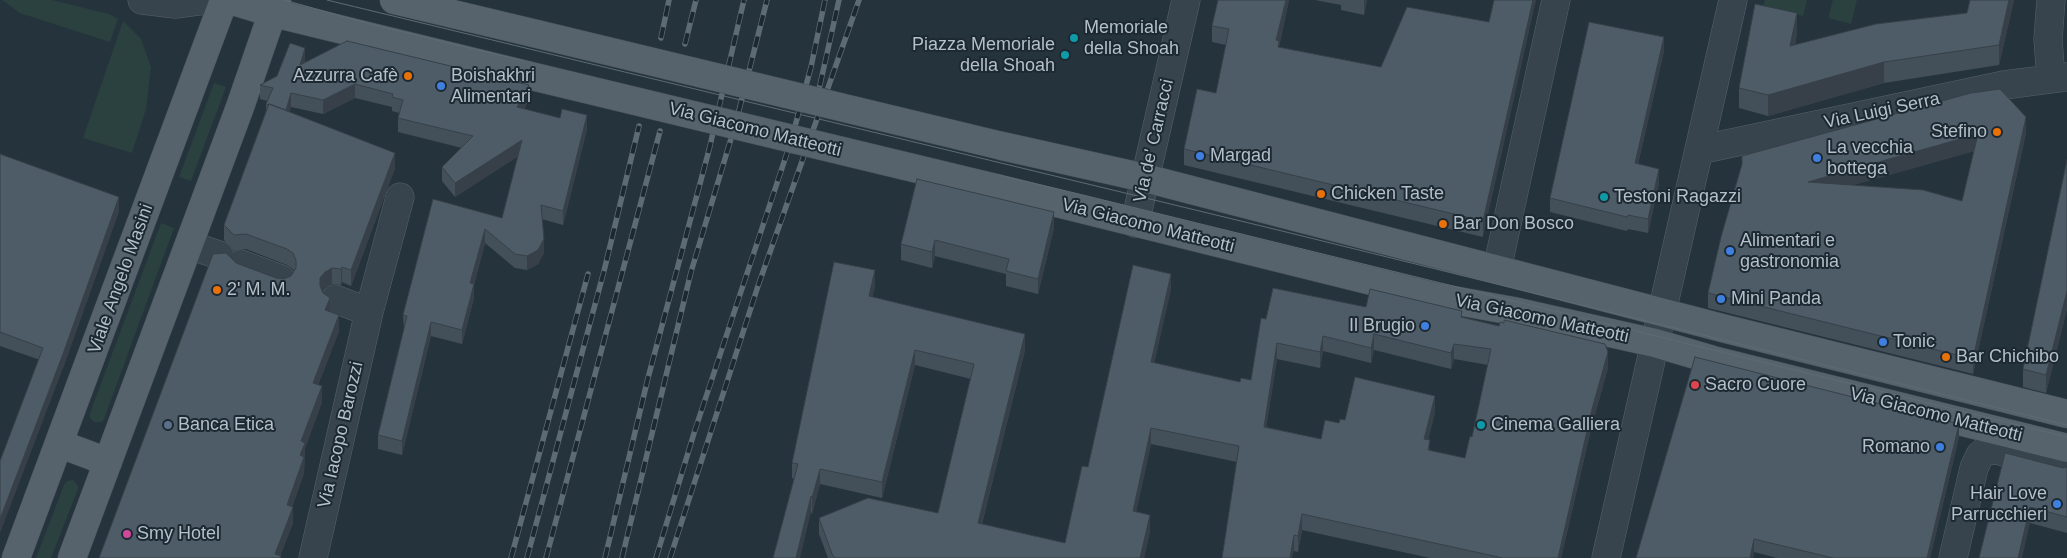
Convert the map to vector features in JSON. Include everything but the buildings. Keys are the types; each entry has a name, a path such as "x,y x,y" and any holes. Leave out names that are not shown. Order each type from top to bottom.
{"main road":[{"name":"Viale Angelo Masini","path":"16,558 224,0"},
{"name":"Via Giacomo Matteotti","path":"230,0 275,7 528,75 1436,297 1522,313 1655,343 1713,360 2067,448"},
{"name":"Via Giacomo Matteotti","path":"394,0 1002,146 1145,178 2067,414"},
{"path":"72,558 189,245 275,7"},
{"path":"60,444 108,462"}],"street":[{"path":"142,0 164,4 206,0"},
{"name":"Via de' Carracci","path":"1135,223 1186,0"},
{"path":"1498,269 1556,0"},
{"path":"1606,558 1733,0"},
{"path":"2051,0 2048,39 2059,78"},
{"name":"Via Luigi Serra","path":"1699,150 2004,85 2059,78"},
{"name":"Via Iacopo Barozzi","path":"313,558 369,312 400,197"},
{"path":"189,245 281,279"},
{"path":"335,299 369,312"},
{"name":"Via Giacomo Matteotti","path":"1953,558 1976,463 1983,453 1996,450 2067,468"}],"green space":[{"path":"2,0 52,0 109,14 118,19 110,42 20,13"},
{"path":"1765,0 1807,0 1803,16 1763,6"},
{"path":"1833,0 1857,0 1851,24 1828,18"},
{"path":"123,21 141,39 151,67 146,109 132,153 83,138"},
{"path":"214,83 226,87 191,181 179,177"},
{"path":"161,223 174,228 104,419 102,422 94,422 90,418 90,413"},
{"path":"73,480 78,489 51,558 36,558 64,485 67,481"}],"tram line":[{"path":"284,0 374,25 1091,197 2067,437"},
{"path":"327,0 1278,230 2067,425"}],"railway":[{"path":"661,38 669,0"},
{"path":"685,44 696,0"},
{"path":"605,558 648,378 709,150 744,0"},
{"path":"622,558 691,272 736,122 767,0"},
{"path":"656,558 695,430 791,141 811,67 825,0"},
{"path":"815,107 839,0"},
{"path":"670,558 758,286 859,0"},
{"path":"527,558 604,271 639,126"},
{"path":"546,558 660,131"},
{"path":"511,558 588,274"}],"place":[{"name":"Memoriale della Shoah","path":"1074,38"},
{"name":"Piazza Memoriale della Shoah","path":"1065,55"},
{"name":"Azzurra Cafè","path":"408,76"},
{"name":"Boishakhri Alimentari","path":"441,86"},
{"name":"Stefino","path":"1997,132"},
{"name":"Margad","path":"1200,156"},
{"name":"La vecchia bottega","path":"1817,158"},
{"name":"Chicken Taste","path":"1321,194"},
{"name":"Testoni Ragazzi","path":"1604,197"},
{"name":"Bar Don Bosco","path":"1443,224"},
{"name":"Alimentari e gastronomia","path":"1730,251"},
{"name":"2' M. M.","path":"217,290"},
{"name":"Mini Panda","path":"1721,299"},
{"name":"Il Brugio","path":"1425,326"},
{"name":"Tonic","path":"1883,342"},
{"name":"Bar Chichibo","path":"1946,357"},
{"name":"Sacro Cuore","path":"1695,385"},
{"name":"Banca Etica","path":"168,425"},
{"name":"Cinema Galliera","path":"1481,425"},
{"name":"Romano","path":"1940,447"},
{"name":"Hair Love Parrucchieri","path":"2057,504"},
{"name":"Smy Hotel","path":"127,534"}]}
